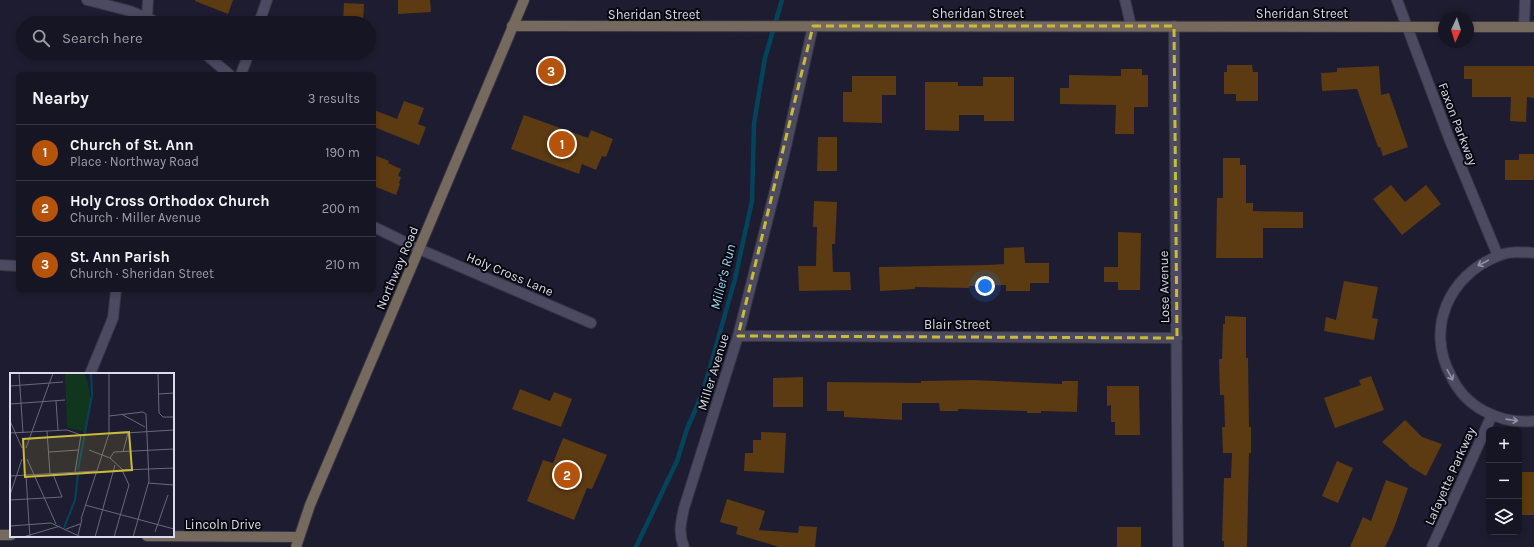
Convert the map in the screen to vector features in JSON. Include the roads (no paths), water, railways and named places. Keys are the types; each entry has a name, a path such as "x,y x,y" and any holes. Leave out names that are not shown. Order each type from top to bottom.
{"street":[{"path":"87,0 144,16"},
{"path":"147,16 148,0"},
{"path":"261,16 267,0"},
{"name":"Northway Road","path":"297,542 310,505 524,0"},
{"path":"1125,0 1132,26"},
{"name":"Faxon Parkway","path":"1398,0 1449,138 1498,256"},
{"path":"1474,26 1529,27 1525,0"},
{"name":"Sheridan Street","path":"512,26 1438,26"},
{"name":"Miller Avenue","path":"682,543 679,528 684,508 738,336 784,155 813,26"},
{"name":"Lose Avenue","path":"1174,26 1178,547"},
{"path":"212,60 227,72"},
{"path":"242,72 246,60"},
{"path":"376,228 419,249"},
{"name":"Holy Cross Lane","path":"419,249 591,323"},
{"path":"1534,253 1522,252 1498,256 1468,273 1455,288 1448,300 1440,333 1442,353 1446,367 1455,385 1463,395 1479,408 1492,415 1509,420 1534,421"},
{"path":"0,265 16,266"},
{"path":"90,373 112,318 116,292"},
{"name":"Blair Street","path":"738,336 1177,338"},
{"name":"Lafayette Parkway","path":"1432,547 1492,415"},
{"name":"Lincoln Drive","path":"172,537 297,542"}],"waterway":[{"name":"Miller's Run","path":"636,547 677,461 687,429 703,392 735,279 752,201 754,124 758,99 765,58 782,0"}],"place":[{"name":"St. Ann Parish","path":"551,71"},
{"name":"Church of St. Ann","path":"562,144"},
{"name":"Holy Cross Orthodox Church","path":"567,475"}]}
